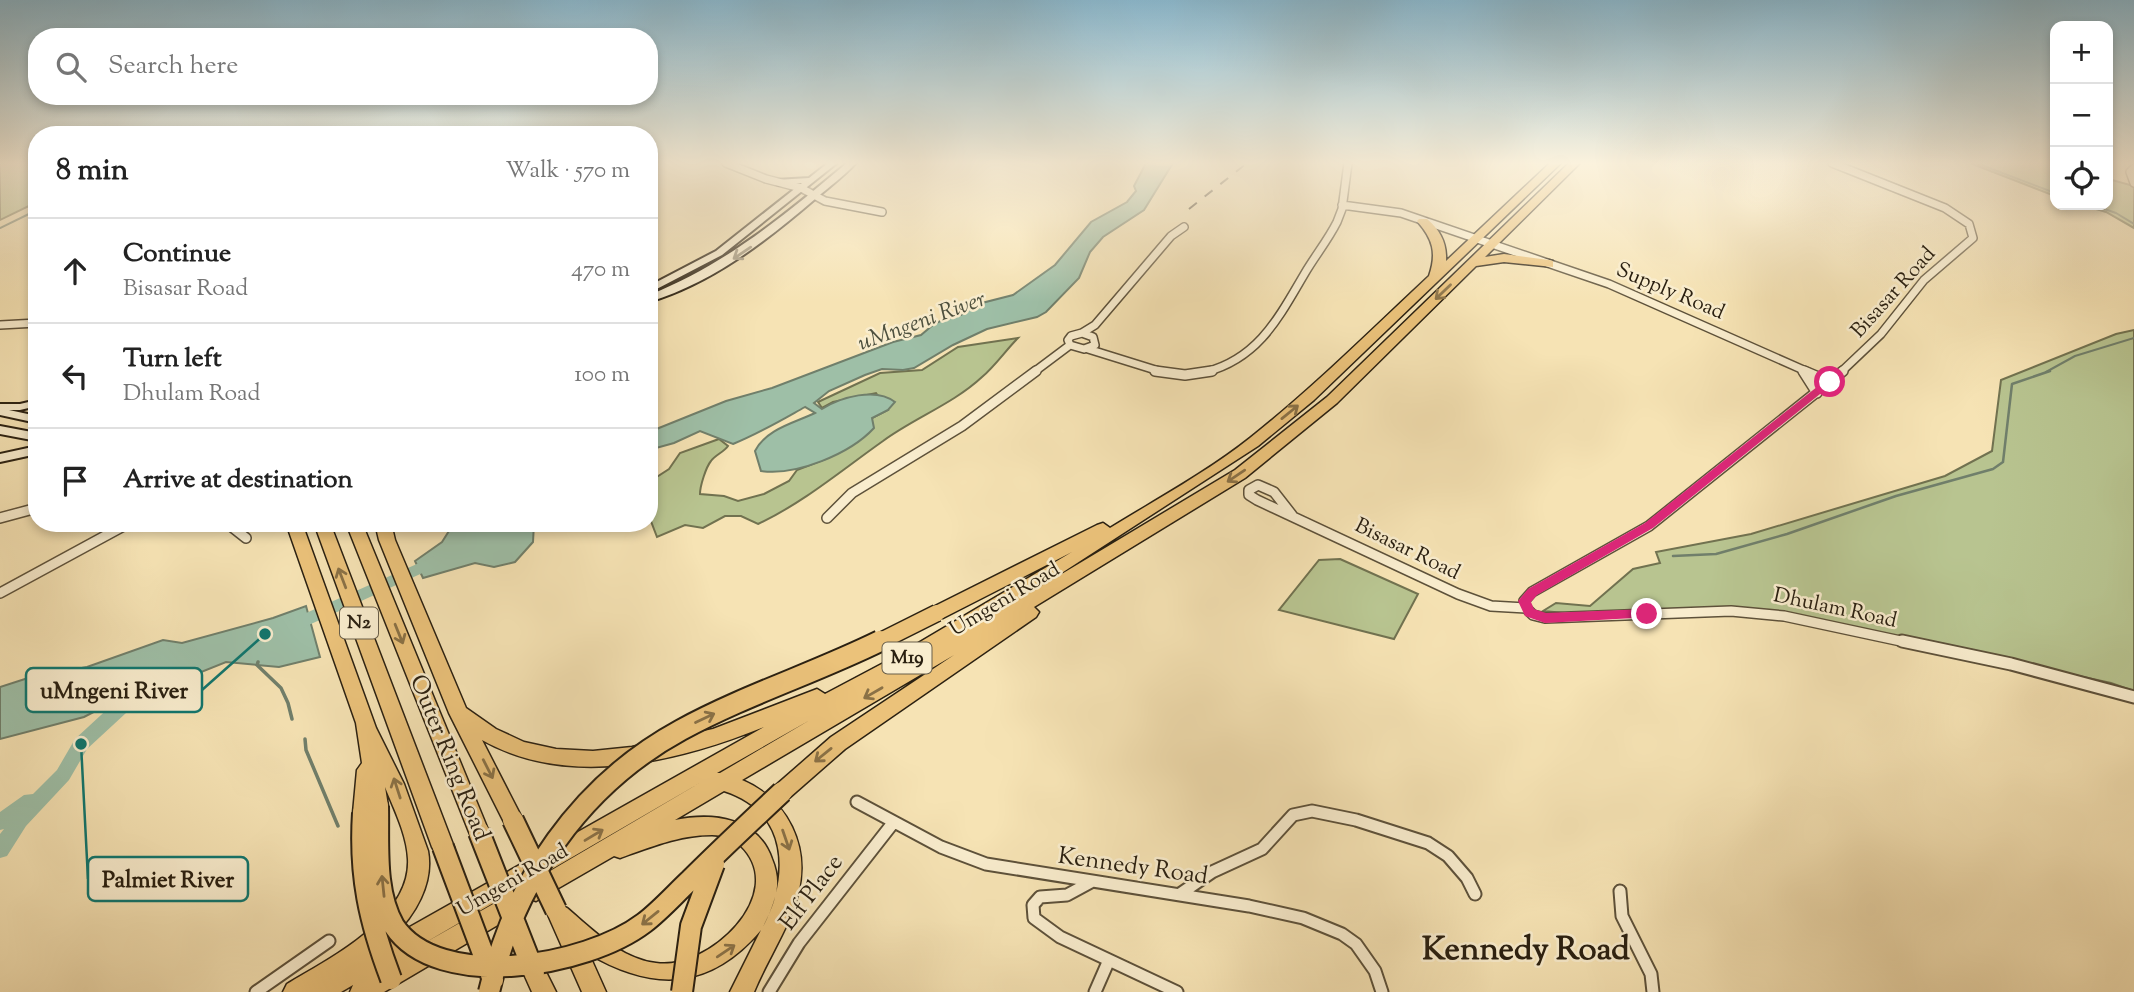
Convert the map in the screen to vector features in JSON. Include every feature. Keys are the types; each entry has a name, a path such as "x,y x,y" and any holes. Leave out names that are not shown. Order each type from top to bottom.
{"highway":[{"name":"Umgeni Road","path":"362,992 1192,505 1273,449 1332,400 1472,263 1484,242 1514,209"},
{"name":"Umgeni Road","path":"319,992 673,788 898,663 1169,500 1262,435 1309,397 1432,282 1522,209"},
{"path":"1423,220 1432,229 1441,256 1440,267 1432,282"},
{"path":"1472,263 1504,258 1549,264"},
{"path":"489,992 512,918 528,882 574,817 625,766 661,741 700,720 810,673 937,613 1127,516 1262,435"},
{"path":"299,532 305,544"},
{"path":"295,992 379,936 408,900 418,874 417,850 392,772 367,729 311,572 304,532"},
{"name":"Outer Ring Road","path":"325,532 497,992"},
{"name":"Outer Ring Road","path":"357,532 539,982"},
{"path":"385,532 459,713 558,912 594,992"},
{"path":"367,729 371,809 383,894 395,928 418,952 470,971 523,971 553,966 597,950 643,923 838,743 1049,599 1078,573"},
{"path":"459,713 478,728 502,741 545,756 566,759 617,756 669,748 728,732 803,703 967,622"},
{"path":"673,788 720,781 740,789 769,807 783,830 791,858 790,887 785,908 742,992"},
{"path":"371,809 360,868 364,900 370,926 396,992"},
{"path":"558,912 610,957 650,974 668,975 692,970 733,947 751,930 762,910 768,886 767,869 752,843 729,828 717,826 680,828 580,865"},
{"path":"682,992 682,955 691,923 718,855"}],"main road":[{"path":"658,285 719,253 775,209"},
{"path":"658,296 682,287 728,262 797,209"},
{"path":"0,410 28,405"},
{"path":"0,410 28,418"},
{"path":"1,430 28,424"},
{"path":"1,430 28,436"},
{"path":"4,458 28,452"}],"street":[{"path":"868,209 882,212"},
{"path":"1070,345 1112,355 1152,370 1186,375 1217,369 1249,354 1261,344 1274,326 1335,225 1340,209"},
{"name":"Supply Road","path":"1380,209 1423,220 1609,284 1830,382"},
{"name":"Bisasar Road","path":"1292,515 1481,604 1507,609 1526,608 1524,601 1532,592 1649,526 1830,382 1873,342 1924,280 1973,238 1969,224 1946,209"},
{"path":"1070,345 1068,341 1071,336 1095,325 1171,236 1184,227"},
{"path":"0,325 28,323"},
{"path":"1088,349 1095,339 1095,325"},
{"path":"1082,333 1106,347 1112,355"},
{"path":"827,518 852,493 962,426 1070,345"},
{"path":"1800,368 1812,382 1816,393"},
{"path":"0,518 28,510"},
{"path":"0,593 112,532"},
{"path":"238,532 246,538"},
{"name":"Dhulam Road","path":"1526,608 1533,615 1545,618 1720,611 1784,616 2023,667 2134,697"},
{"name":"Kennedy Road","path":"857,802 941,847 986,864 1180,894 1303,918 1334,930 1356,944 1367,957 1382,992"},
{"path":"1180,894 1213,872 1262,849 1288,818 1306,811 1333,814 1428,843 1448,856 1467,878 1475,894"},
{"name":"Elf Place","path":"769,992 784,964 893,823"},
{"path":"1090,882 1067,895 1040,897 1033,905 1032,914 1046,929 1177,992"},
{"path":"1620,891 1622,916 1651,974 1653,992"},
{"path":"256,992 329,941"},
{"path":"1095,992 1109,960"}],"shaded area":[{"path":"0,209 22,209 0,220"},
{"path":"1114,209 1144,209 1103,237 1090,252 1079,278 1046,312 1037,317 987,329 914,368 882,369 829,391 814,403 822,409 848,398 869,394 895,402 888,410 872,418 874,428 864,438 837,454 790,470 761,471 755,451 760,443 773,432 815,413 805,407 733,444 700,431 658,447 658,428 726,401 772,388 893,342 921,335 934,324 953,315 961,315 974,305 1013,295 1055,265 1091,222"},
{"path":"2134,209 2134,228 2106,212 2099,210"},
{"path":"2134,330 2134,691 2111,683 1789,613 1543,611 1556,603 1590,606 1633,569 1660,563 1656,552 1751,534 1945,476 1992,451 2001,380 2116,334"},
{"path":"1018,338 971,387 895,433 775,516 758,524 741,516 725,516 703,528 685,525 657,537 658,476 669,469 680,453 719,439 728,446 709,464 700,494 724,496 738,501 764,494 789,481 797,470 826,459 872,418 888,410 876,393 833,402 822,408 818,402 880,373 922,370 958,347"},
{"path":"448,532 534,532 533,542 515,562 494,567 475,563 423,578 415,561 442,542"},
{"path":"1340,559 1418,594 1394,639 1279,610 1319,560"},
{"path":"306,606 320,657 279,667 226,662 119,705 109,704 84,717 0,739 0,687 28,678 87,667 163,640 182,643"}],"waterway":[{"path":"2107,210 2134,224"},
{"path":"0,228 28,214"},
{"path":"2046,372 2075,356 2134,338"},
{"path":"1673,556 1716,554 1787,534 1896,496 1993,469 2003,462 2012,384 2050,371"},
{"name":"uMngeni River","path":"294,625 435,561"},
{"path":"258,662 257,665 281,688 292,719"},
{"path":"0,850 20,820 63,775 81,744 120,708 147,691"},
{"path":"305,739 306,750 338,826"},
{"path":"0,822 30,801"}],"place":[{"name":"uMngeni River","path":"265,634"},
{"name":"Palmiet River","path":"81,744"}],"district":[{"name":"Kennedy Road","path":"1526,951"}],"route":[{"path":"1647,614 1545,618 1529,613 1524,601 1532,592 1649,526 1830,382"}]}
